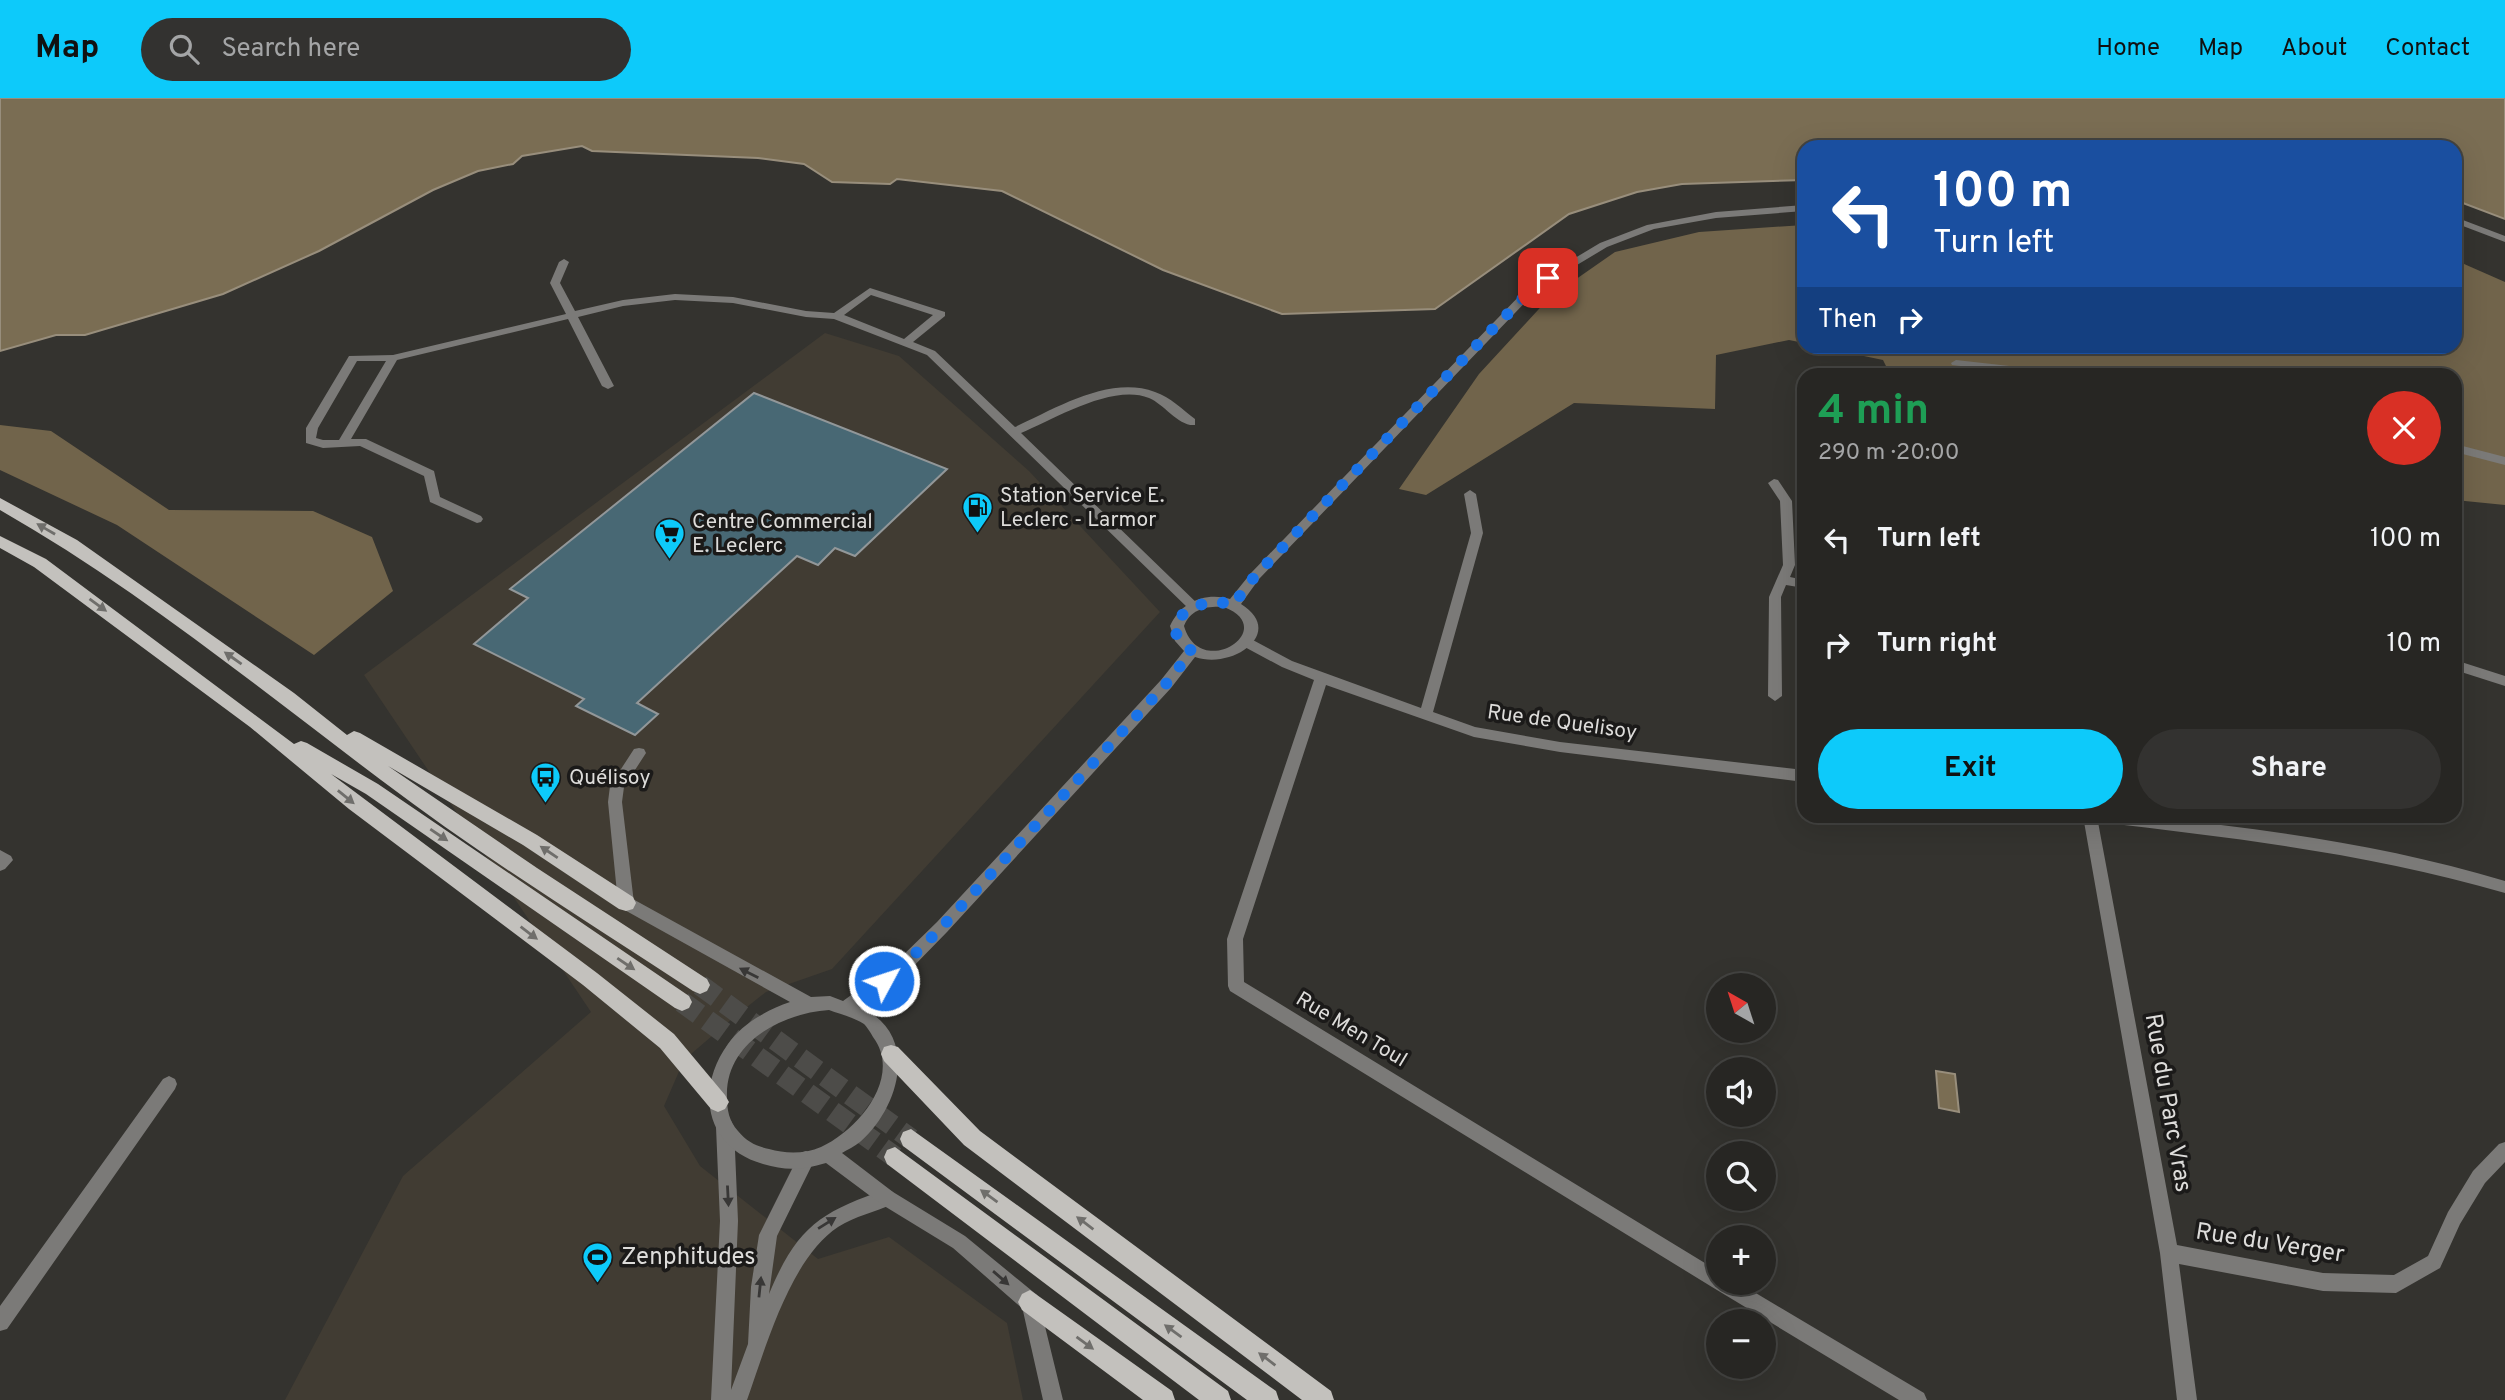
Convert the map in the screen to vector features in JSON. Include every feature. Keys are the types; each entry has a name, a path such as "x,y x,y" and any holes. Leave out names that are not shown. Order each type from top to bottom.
{"main road":[{"path":"0,503 72,544 288,698 388,776 530,874 700,985"},
{"path":"0,541 40,563 256,722 355,804 590,979 667,1041 718,1102"},
{"path":"288,698 530,840 626,903"},
{"path":"256,722 372,789 682,1002"},
{"path":"891,1054 972,1138 1322,1400"},
{"path":"912,1139 1267,1400"},
{"path":"895,1157 1220,1400"},
{"path":"1030,1302 1163,1400"}],"street":[{"path":"1233,605 1255,576 1532,289 1581,256 1630,233 1675,221 1797,209"},
{"path":"2462,223 2505,239"},
{"path":"564,262 555,283 608,386"},
{"path":"836,316 870,290 941,314 905,343"},
{"path":"477,519 434,499 430,474 362,442 323,444 310,440 312,428 353,358 393,358 623,303 699,296 806,314 836,316 931,353 1194,606"},
{"path":"342,443 393,358"},
{"path":"1956,363 2000,368"},
{"path":"1013,432 1102,395 1133,391 1152,394 1191,422"},
{"path":"2462,450 2505,461"},
{"path":"1774,483 1786,501 1789,565 1775,597 1775,696"},
{"path":"1426,713 1477,533 1470,494"},
{"path":"1782,580 1797,583"},
{"path":"1214,601 1233,605 1249,618 1251,632 1246,642 1222,655 1207,655 1192,651 1178,638 1177,626 1182,615 1194,606 1214,601"},
{"name":"Rue de Quelisoy","path":"1246,642 1287,664 1322,678 1474,732 1560,747 1622,752 1797,775"},
{"path":"848,1006 901,968 942,927 1166,684 1192,651"},
{"path":"2462,667 2505,681"},
{"name":"Rue Men Toul","path":"1322,678 1235,939 1236,986 1706,1273"},
{"path":"639,753 617,786 615,802 626,903 809,1004"},
{"name":"Rue du Parc Vras","path":"2091,823 2169,1253 2187,1400"},
{"path":"2205,823 2408,862 2505,887"},
{"path":"0,856 6,860 0,865"},
{"path":"721,1400 729,1221 725,1127 718,1102 721,1075 727,1060 744,1037 758,1025 780,1012 809,1004 848,1006 878,1026 887,1041 891,1054 890,1084 882,1104 860,1131 827,1153 806,1159 768,1159 749,1152 734,1140 725,1127"},
{"path":"0,1322 169,1084"},
{"name":"Rue du Verger","path":"2169,1253 2323,1282 2396,1284 2434,1262 2454,1218 2479,1177 2505,1150"},
{"path":"827,1153 887,1198 959,1242 1030,1302 1053,1400"},
{"path":"757,1344 760,1287 768,1235 806,1159"},
{"path":"737,1400 757,1344 795,1255 818,1228 853,1207 887,1198"},
{"name":"Rue Men Toul","path":"1742,1295 1917,1400"}],"shaded area":[{"path":"0,98 2505,98 2505,219 2462,203 2462,140 1797,140 1797,180 1682,184 1637,192 1569,214 1435,309 1282,314 1163,270 1002,191 897,179 890,184 832,182 804,164 758,158 592,151 582,146 522,156 513,164 478,171 433,190 319,251 223,294 85,335 56,335 0,351"},
{"path":"1797,225 1797,342 1789,340 1716,355 1715,409 1574,403 1426,495 1399,489 1479,374 1549,298 1615,252 1699,232"},
{"path":"2462,263 2505,282 2505,505 2462,501 2462,368 1887,368 1883,360 1854,354 2462,354"},
{"path":"825,333 899,356 1029,471 1160,612 832,969 766,992 733,1018 684,1060 664,1106 700,1166 818,1259 889,1237 1007,1323 1023,1400 285,1400 403,1176 591,1012 364,675"},
{"path":"0,425 51,431 169,510 313,511 372,537 393,591 314,655 117,525 0,470"},
{"path":"1936,1071 1955,1074 1959,1112 1939,1108"}],"building":[{"name":"Centre Commercial E. Leclerc","path":"754,393 947,469 855,556 835,548 818,565 797,556 637,703 658,714 635,735 576,706 584,699 474,644 528,598 510,589"}],"tunnel":[{"path":"700,985 911,1139"},
{"path":"682,1002 895,1157"}],"place":[{"name":"Station Service E. Leclerc - Larmor","path":"977,535"},
{"name":"Centre Commercial E. Leclerc","path":"669,561"},
{"name":"Quélisoy","path":"546,805"},
{"name":"Zenphitudes","path":"598,1285"}],"route":[{"path":"884,981 942,927 1166,684 1192,651 1178,638 1178,622 1186,611 1209,602 1233,605 1255,576 1475,347 1532,289 1548,278"}]}
